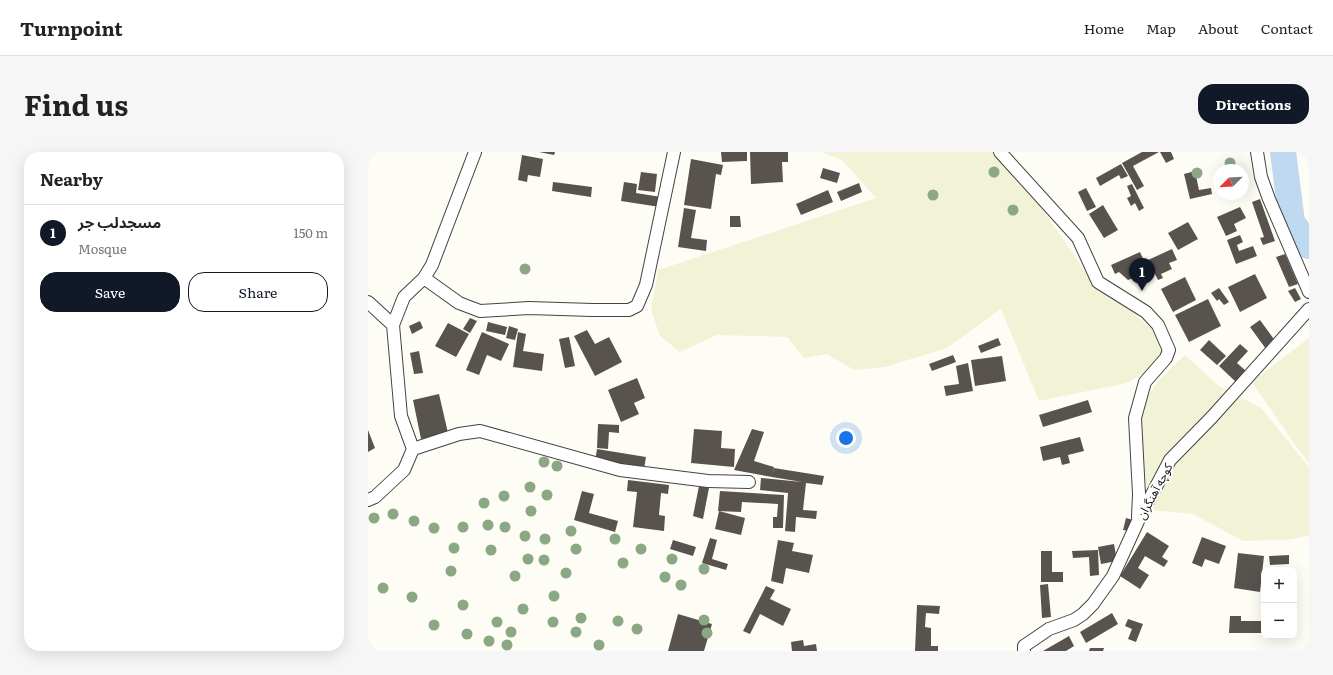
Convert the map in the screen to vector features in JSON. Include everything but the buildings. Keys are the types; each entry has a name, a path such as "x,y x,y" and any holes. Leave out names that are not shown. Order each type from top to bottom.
{"street":[{"path":"368,500 375,497 404,470 413,450 401,416 393,325 404,297 424,278 432,266 475,152"},
{"path":"424,278 459,303 480,311 529,308 629,310 637,306 646,285 674,152"},
{"path":"1000,152 1078,238 1098,282 1146,312 1158,325 1169,350 1166,358 1145,382 1135,418 1139,494 1138,521"},
{"path":"1257,152 1261,177 1269,199 1309,292"},
{"path":"368,302 393,325"},
{"name":"کوچه آهنگران","path":"1024,651 1024,646 1050,629 1074,620 1083,614 1093,604 1113,576 1138,521 1170,460 1217,411 1309,309"},
{"path":"413,450 459,434 480,431 620,470 708,481 749,482"}],"green space":[{"path":"821,152 997,152 1023,181 1084,270 1159,335 1163,353 1154,367 1127,383 1039,401 1001,309 947,348 885,367 854,370 827,354 804,358 787,337 717,335 680,352 660,336 651,310 658,270 876,198 842,160"},
{"path":"1309,338 1309,463 1252,382"},
{"path":"1185,355 1219,386 1261,408 1309,467 1309,536 1286,540 1243,541 1193,514 1151,510 1143,464 1142,405 1155,385"}],"waterway":[{"path":"1283,152 1292,222 1309,246"}],"place":[{"name":"مسجدلب جر","path":"1142,291"}]}
